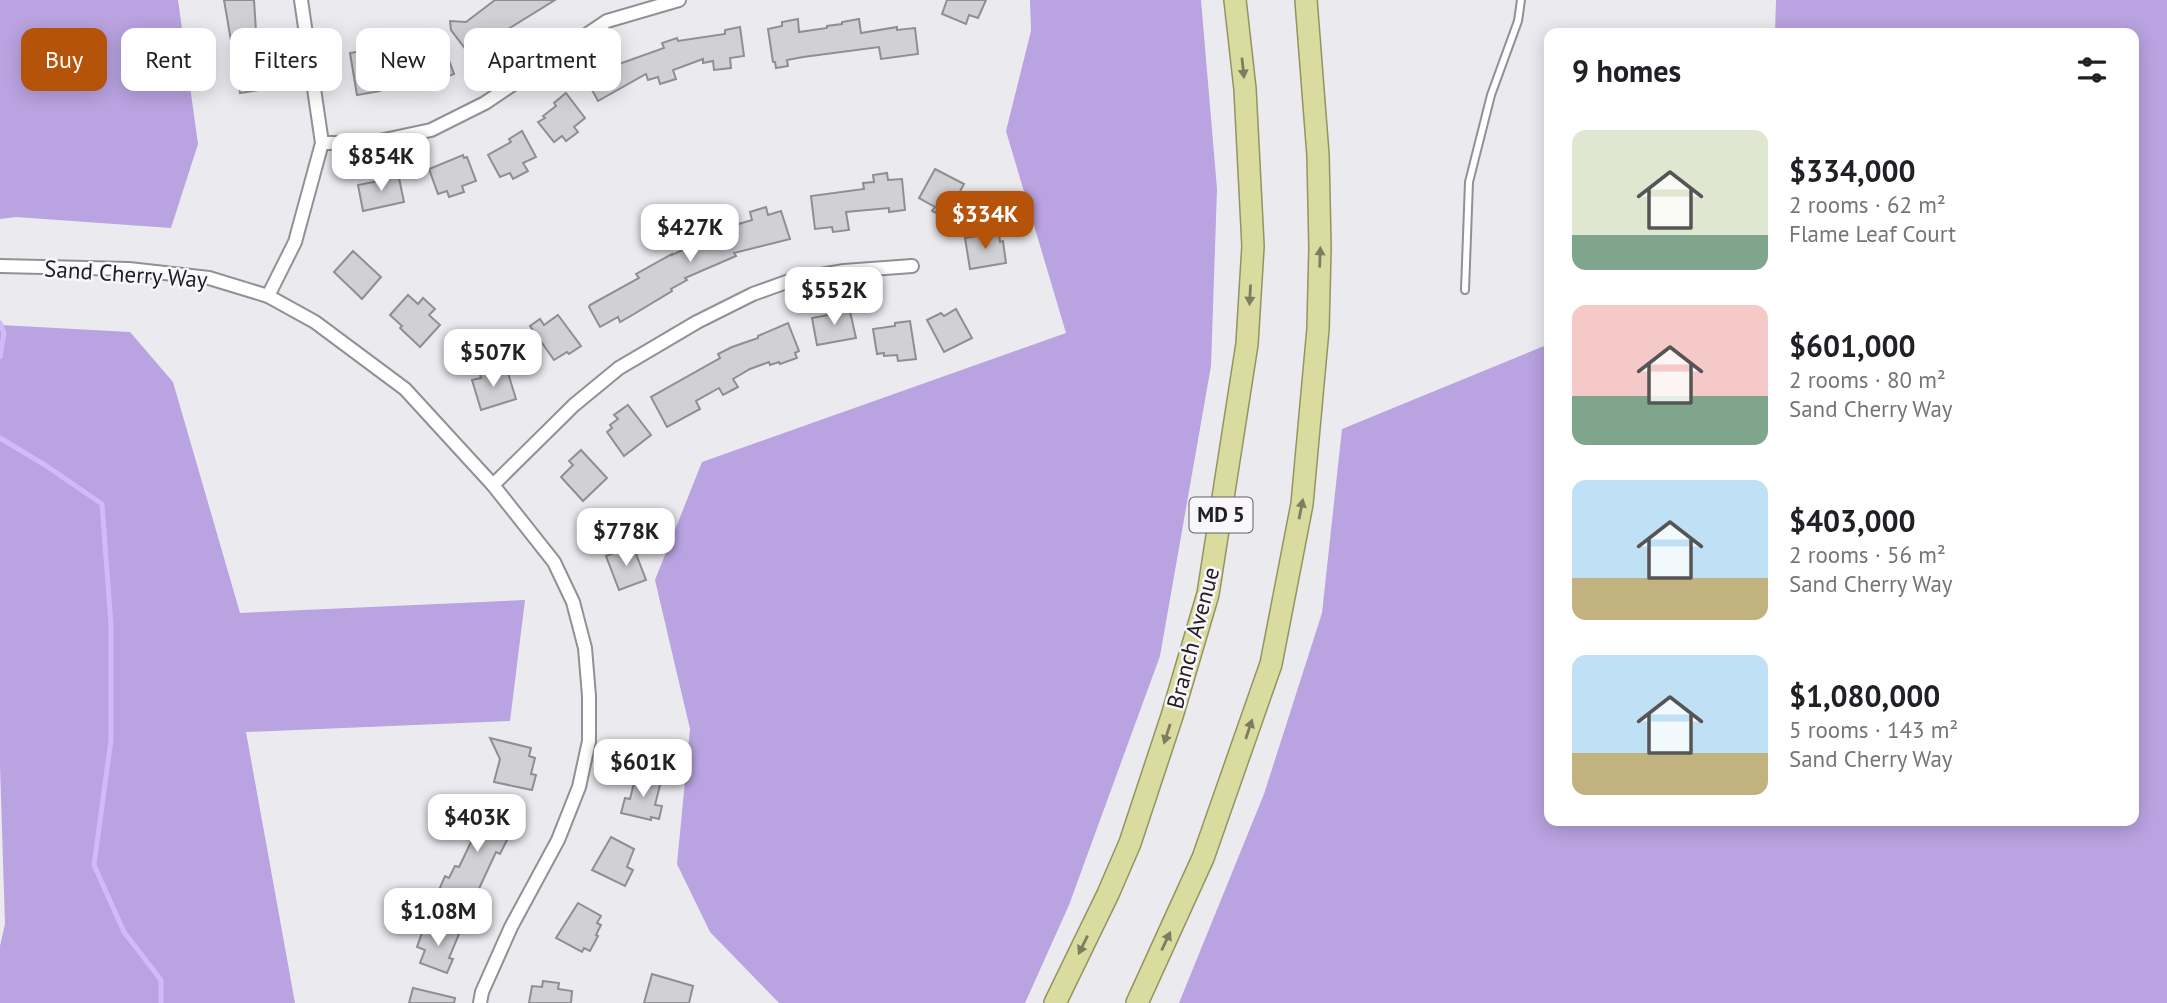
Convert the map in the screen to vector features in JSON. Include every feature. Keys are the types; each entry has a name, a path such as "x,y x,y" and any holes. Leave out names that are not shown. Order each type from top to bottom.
{"highway":[{"name":"Branch Avenue","path":"1055,1003 1130,842 1172,716 1208,594 1247,344 1252,246 1245,89 1235,0"},
{"path":"1137,1003 1203,859 1271,664 1302,504 1318,329 1320,248 1318,155 1306,0"}],"street":[{"path":"268,296 295,242 322,143 301,0"},
{"path":"322,143 370,143 431,130 485,103 607,21 679,0"},
{"name":"Sand Cherry Way","path":"0,266 129,270 209,278 268,296 315,323 405,388 493,485 554,562 573,602 585,648 589,740 579,787 558,840 510,927 482,992 480,1003"},
{"path":"493,485 574,405 619,368 753,293 792,280 844,271 912,267"}],"lane":[{"path":"1465,290 1469,182 1491,95 1518,21 1521,0"}],"shaded area":[{"path":"0,0 178,0 182,28 121,28 121,91 191,91 198,144 171,228 16,217 0,219"},
{"path":"1030,0 1201,0 1217,189 1211,366 1160,656 1069,905 1025,1003 779,1003 710,932 677,864 690,729 655,580 702,462 1066,333 1006,131 1031,31"},
{"path":"1776,0 2167,0 2167,1003 1179,1003 1264,794 1322,613 1342,429 1544,346 1544,826 2139,826 2139,28 1775,28"},
{"path":"0,325 130,332 173,382 240,613 525,600 510,721 246,732 295,1003 0,1003 0,946 5,924 0,766"}],"building":[{"path":"224,0 254,0 256,28 230,28 230,35"},
{"path":"495,0 555,0 510,28 464,28 464,47 451,30 450,21 466,22"},
{"path":"947,0 986,0 978,18 969,15 966,24 942,14"},
{"path":"798,19 799,32 859,19 861,33 897,27 897,30 915,28 918,54 881,59 879,47 787,60 788,66 776,68 768,29 782,26 782,22"},
{"path":"740,27 744,56 730,58 731,68 714,70 713,61 703,63 703,59 673,70 676,79 660,84 658,77 648,80 646,74 621,88 621,63 664,48 662,43 677,38 678,41 725,34 725,30"},
{"path":"356,52 356,89 350,53"},
{"path":"356,91 380,91 357,95"},
{"path":"593,91 616,91 598,101"},
{"path":"566,93 585,118 574,127 578,132 566,141 562,136 554,142 538,122 545,118 543,116 556,106 554,103"},
{"path":"522,131 536,157 523,163 528,171 513,179 510,173 500,177 488,155 511,142 509,139"},
{"path":"463,155 464,158 467,157 476,181 462,186 464,192 449,197 447,191 438,194 429,169"},
{"path":"935,169 964,184 946,218 932,211 935,207 919,198"},
{"path":"398,173 404,202 363,211 358,185 384,180 384,177"},
{"path":"887,173 888,180 902,179 905,210 889,212 889,208 846,212 849,230 833,232 832,227 815,229 811,196 864,189 863,183 874,182 873,175"},
{"path":"766,207 768,215 781,211 790,239 734,253 736,256 685,278 687,280 671,289 672,291 620,322 618,317 600,327 590,305 639,278 636,274 696,244 695,242 707,236 704,231 720,223 722,229 752,220 750,212"},
{"path":"999,232 1006,263 970,269 965,238"},
{"path":"353,251 381,277 362,299 334,272"},
{"path":"408,295 418,304 423,298 435,309 429,315 440,325 420,347 390,315"},
{"path":"849,307 856,338 817,345 812,318 833,314 833,310"},
{"path":"956,309 972,338 944,352 927,320 941,313 944,316"},
{"path":"558,315 581,346 554,360 530,326 540,319 544,325"},
{"path":"910,321 916,359 898,361 897,355 877,354 873,329"},
{"path":"788,323 799,351 795,353 797,358 780,364 770,365 769,362 750,369 733,379 738,387 723,395 719,388 696,401 700,409 667,427 651,397 720,358 718,354"},
{"path":"492,367 494,374 507,370 516,399 481,410 472,380 481,378 479,371"},
{"path":"628,405 651,435 624,456 607,432 612,428 610,425 618,419 614,415"},
{"path":"581,450 607,478 583,501 561,477 573,465 569,461"},
{"path":"633,546 646,580 619,590 606,556"},
{"path":"490,738 531,748 529,756 535,758 531,774 536,775 532,790 494,782 500,759"},
{"path":"636,775 661,781 655,805 662,806 659,819 651,817 651,820 621,813 625,798 630,799"},
{"path":"477,796 510,812 503,837 507,840 500,854 496,852 476,895 481,897 474,911 444,897 445,893 439,890 445,876 449,878 455,866 459,867 472,840 464,837 476,814 473,804"},
{"path":"611,837 634,849 627,867 633,870 625,886 592,870"},
{"path":"578,903 601,916 597,923 601,925 596,935 598,936 590,951 584,948 582,952 556,938"},
{"path":"435,924 459,934 449,958 453,959 447,973 420,963 425,950 417,947 423,930 431,933"},
{"path":"652,974 693,986 689,1003 644,1003"},
{"path":"543,981 559,983 558,989 572,991 571,1003 529,1003 532,986 542,987"},
{"path":"413,988 455,998 454,1003 409,1003"}],"waterway":[{"path":"0,323 4,333 0,357"},
{"path":"0,438 102,504 111,625 111,740 94,865 124,932 161,980 161,1003"}]}
